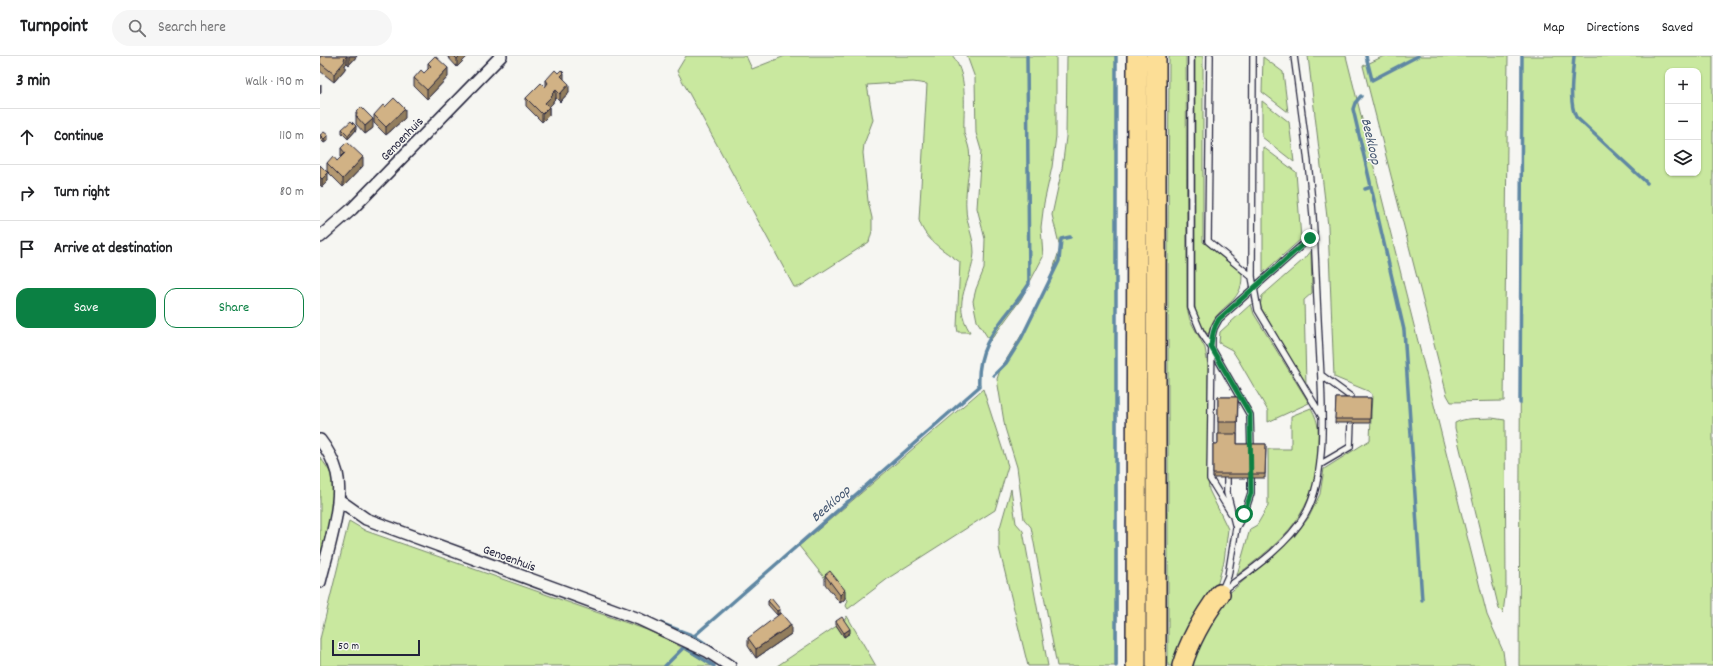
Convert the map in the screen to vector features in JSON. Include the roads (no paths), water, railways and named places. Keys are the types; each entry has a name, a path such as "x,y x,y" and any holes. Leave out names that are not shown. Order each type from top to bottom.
{"highway":[{"path":"1136,666 1137,56"},
{"path":"1156,56 1156,666"},
{"path":"1182,666 1188,646 1201,621 1220,594"}],"street":[{"name":"Genoenhuis","path":"320,237 352,209 501,56"},
{"path":"320,440 325,447 337,473 339,500 320,582"},
{"name":"Genoenhuis","path":"339,500 366,519 639,619 708,651 730,666"}],"lane":[{"path":"1191,56 1191,308 1201,332 1250,414 1251,455"},
{"path":"1210,56 1208,241 1252,277"},
{"path":"1253,56 1252,277 1254,289 1258,310 1321,415"},
{"path":"1220,594 1258,565 1293,532 1306,514 1315,492 1321,464 1321,375 1314,232 1294,56"},
{"path":"1231,513 1210,479 1211,347 1214,328 1219,319 1310,238 1314,232"},
{"path":"1321,375 1351,397 1350,402"},
{"path":"1321,464 1350,447 1350,423"},
{"path":"1211,438 1218,442"},
{"path":"1227,462 1227,493 1236,528"},
{"path":"1220,594 1228,576 1236,528 1244,514 1251,493 1251,463"}],"waterway":[{"path":"979,387 979,370 987,343 994,331 1029,284 1027,56"},
{"path":"1116,56 1116,666"},
{"name":"Beekloop","path":"1366,56 1372,80 1418,56"},
{"path":"1520,403 1522,56"},
{"path":"1574,56 1572,104 1576,117 1647,183"},
{"name":"Beekloop","path":"1361,96 1355,103 1353,109 1371,187 1365,189"},
{"path":"1371,187 1404,330 1422,600"},
{"name":"Beekloop","path":"994,375 1006,363 1020,341 1059,261 1061,239 1070,237"},
{"name":"Beekloop","path":"693,637 980,386"},
{"name":"Beekloop","path":"660,623 694,636 718,652"},
{"path":"665,666 684,647 714,666"}]}
